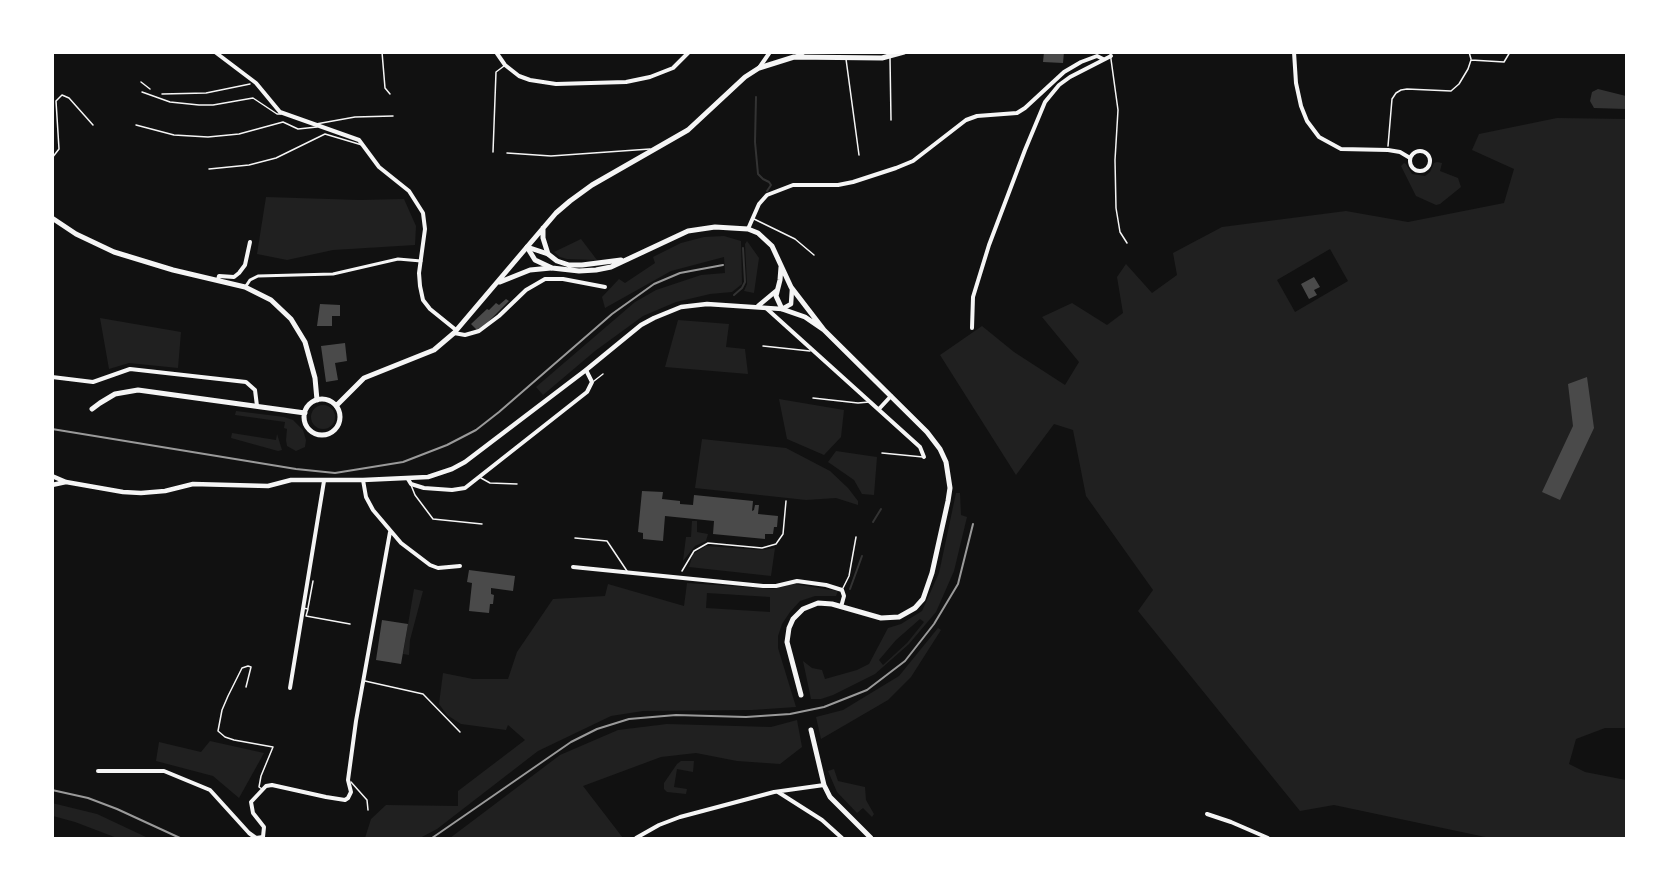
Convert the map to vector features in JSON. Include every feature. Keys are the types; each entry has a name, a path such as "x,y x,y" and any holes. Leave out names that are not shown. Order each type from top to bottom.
{"main road":[{"path":"336,406 364,378 434,350 456,332 556,213 584,190 688,130 745,77 759,68 781,57 890,57 904,52"},
{"path":"52,218 76,234 114,252 173,270 245,287 277,305 298,329 311,357 317,400"},
{"path":"499,283 530,270 552,268 596,270 611,267 673,237 701,228 726,226 748,229 766,239 776,253 791,287 824,330 934,440 948,474 948,501 932,573 923,599 915,608 899,616 881,618 832,604 818,603 797,614 789,628 788,649 801,695"},
{"path":"543,228 543,238 548,254"},
{"path":"527,247 548,254 557,261 569,265 596,265 628,258"},
{"path":"527,247 535,260 552,268"},
{"path":"781,263 780,280 776,291 782,309 805,317 824,330"},
{"path":"92,410 115,394 138,390 305,413"},
{"path":"317,400 329,400 336,406 340,413 338,424 328,434 319,434 309,428 305,413 310,404 317,400"},
{"path":"811,730 824,785 838,807 871,838"}],"street":[{"path":"215,52 256,83 273,105 285,114 359,140 379,167 395,178 417,201 423,213 425,229 420,286 430,309 456,332 465,335 479,331 499,316 526,290 545,279 563,279 605,287"},
{"path":"496,52 505,65 519,76 550,84 626,82 663,73 673,68 689,52"},
{"path":"759,68 770,52"},
{"path":"795,52 804,57"},
{"path":"1294,52 1296,83 1301,106 1307,121 1319,136 1341,149 1400,152 1410,158 1412,166 1417,170 1424,170 1429,166 1430,159 1423,152 1416,152 1410,158"},
{"path":"972,328 973,297 986,254 1045,102 1059,85 1110,54"},
{"path":"748,229 759,204 767,195 793,185 838,185 853,182 913,161 966,120 977,116 1017,113 1058,78 1081,62 1097,56 1103,59"},
{"path":"218,280 219,276 234,277 239,273 245,264 250,242"},
{"path":"245,287 250,280 258,276 333,274 398,259 421,261"},
{"path":"52,476 66,482 141,493 193,484 268,486 291,480 410,482 452,469 465,462 641,325 669,311 693,305 758,306 782,309 791,304 791,287"},
{"path":"758,306 776,291"},
{"path":"765,307 920,447 924,457"},
{"path":"52,377 93,382 130,369 246,382 255,390 256,406"},
{"path":"410,482 424,488 458,490 465,488 587,392 592,382 586,370"},
{"path":"879,409 891,396"},
{"path":"363,480 366,497 390,532 430,565 438,568 460,566"},
{"path":"290,688 305,608 324,481"},
{"path":"52,485 66,482"},
{"path":"98,771 155,770 176,775 210,790 249,833 261,838 264,827 253,813 250,807 251,802 263,789 272,784 345,800 351,792 348,780 390,532"},
{"path":"573,567 770,586 797,581 842,590 844,596 841,608"},
{"path":"636,838 659,825 680,817 778,792 824,785"},
{"path":"778,792 822,820 842,838"},
{"path":"1207,814 1268,838"}],"lane":[{"path":"382,52 386,88 390,94"},
{"path":"1110,54 1118,110 1115,160 1116,208 1120,232 1127,243"},
{"path":"890,57 891,120"},
{"path":"846,58 859,155"},
{"path":"493,152 496,72 505,65"},
{"path":"142,92 170,102 199,105 253,98 277,114 285,114"},
{"path":"52,158 59,149 56,100 62,95 69,98 93,125"},
{"path":"312,124 355,117 393,116"},
{"path":"136,125 174,135 207,137 233,135 283,122 298,129 320,127"},
{"path":"209,169 249,165 269,160 325,134 365,147"},
{"path":"507,153 551,156 658,149"},
{"path":"753,218 795,239 814,255"},
{"path":"763,346 815,351"},
{"path":"592,382 603,374"},
{"path":"813,398 858,403 871,402"},
{"path":"882,453 924,457"},
{"path":"480,478 490,483 517,484"},
{"path":"410,482 415,495 433,519 482,524"},
{"path":"682,571 694,551 708,543 762,548 776,544 783,534 786,501"},
{"path":"842,590 849,576 856,537"},
{"path":"575,538 607,541 629,573"},
{"path":"313,581 305,608 306,616 350,624"},
{"path":"246,687 250,667 248,666 242,668 228,696 222,710 218,731 234,740 273,747 261,776 259,786 263,789"},
{"path":"364,681 423,694 460,732"},
{"path":"348,780 367,800 368,810"}],"path":[{"path":"1388,150 1392,99 1396,93 1407,89 1451,91 1459,84 1471,60 1469,52"},
{"path":"1471,60 1504,62 1510,52"},
{"path":"141,82 150,90 175,95 214,92 256,83"}],"shaded area":[{"path":"1598,89 1626,96 1626,109 1594,108 1590,101 1592,92"},
{"path":"1557,118 1626,119 1626,728 1605,728 1576,739 1569,764 1585,772 1626,780 1626,838 1490,838 1334,805 1300,811 1138,611 1153,590 1086,496 1073,430 1054,424 1016,475 940,355 982,326 1014,352 1065,385 1079,362 1042,317 1072,303 1107,325 1123,313 1117,277 1126,264 1152,293 1177,275 1173,253 1222,227 1346,211 1408,222 1504,203 1514,169 1472,150 1479,134","holes":["1330,249 1348,281 1295,312 1277,280"]},
{"path":"1437,162 1442,163 1440,171 1458,178 1461,187 1436,205 1416,196 1401,166 1404,163 1412,174 1425,176"},
{"path":"266,197 404,199 416,226 415,245 333,250 287,260 257,254"},
{"path":"724,236 741,241 742,284 732,292 710,294 676,302 643,316 595,351 543,395 536,387 635,302 656,290 701,275 725,273 724,257 671,271 605,308 602,297 619,279 625,283 655,263 653,257 681,243 704,237"},
{"path":"581,239 597,260 567,259 554,252"},
{"path":"747,241 759,258 754,293 744,291 747,284 745,244"},
{"path":"100,318 181,332 178,368 129,363 109,369"},
{"path":"678,320 729,324 726,347 745,349 748,374 665,367"},
{"path":"779,399 844,410 841,437 824,455 787,439"},
{"path":"323,405 328,406 334,412 334,422 328,428 323,429 318,428 312,422 311,417 312,412 318,406"},
{"path":"236,411 293,420 303,430 306,440 305,447 296,451 287,446 285,422 235,415"},
{"path":"232,433 276,440 277,434 282,450 278,451 231,438"},
{"path":"702,439 786,448 830,471 848,488 858,501 858,505 836,498 806,500 695,488"},
{"path":"836,451 877,457 874,495 862,494 854,480 828,462"},
{"path":"956,493 960,493 961,515 967,517 954,571 936,612 909,644 875,674 833,695 811,699 803,661 812,668 822,670 825,679 857,670 869,664 888,628 901,624 922,611 939,573","holes":["920,619 924,622 907,643 883,665 879,660 896,640"]},
{"path":"692,521 697,521 697,532 708,534 706,541 695,546 683,561 686,537 691,537"},
{"path":"706,546 763,550 775,548 771,576 689,567 693,554"},
{"path":"687,583 773,589 794,584 838,591 836,596 815,596 800,601 782,624 778,636 778,648 796,707 752,710 643,711 611,716 538,751 437,829 420,838 365,838 371,819 386,805 458,806 458,791 525,740 508,725 506,730 461,724 447,715 439,704 443,673 473,679 508,679 517,652 553,599 605,596 608,584 684,606","holes":["707,593 770,597 770,612 706,608"]},
{"path":"414,589 423,591 410,640 409,655 403,654"},
{"path":"938,628 941,630 911,677 888,700 821,739 816,717 843,710 899,676"},
{"path":"797,720 802,747 780,764 737,761 696,753 661,757 583,786 623,838 450,838 560,755 618,730 667,724 771,727"},
{"path":"210,741 264,753 239,798 213,776 156,761 159,742 201,752"},
{"path":"681,761 694,761 693,772 677,769 674,787 687,789 686,794 667,792 664,789 664,783"},
{"path":"834,769 838,781 865,787 866,800 874,814 872,817 863,808 857,813 837,792 828,771"},
{"path":"52,803 97,814 148,838 117,838 53,816"}],"building":[{"path":"1044,52 1064,52 1063,63 1043,62"},
{"path":"1314,277 1320,287 1314,290 1317,295 1309,299 1301,284"},
{"path":"506,299 509,301 477,330 471,324 487,309 489,310 496,303 499,305"},
{"path":"320,304 340,305 340,316 332,316 332,326 317,326"},
{"path":"345,343 347,361 335,363 338,380 326,382 321,346"},
{"path":"1587,377 1594,428 1560,500 1542,492 1573,426 1568,384"},
{"path":"642,491 663,492 662,499 680,501 680,504 693,505 694,495 753,501 752,511 755,505 759,505 758,514 778,516 777,527 774,527 773,534 765,534 765,539 713,534 714,521 665,516 663,541 643,539 643,533 638,532"},
{"path":"469,570 515,576 513,591 491,588 491,594 494,595 489,613 469,611 472,583 467,582"},
{"path":"382,620 408,624 401,664 376,660"}],"waterway":[{"path":"756,97 755,142 758,174 771,185 767,191"},
{"path":"734,295 745,282 743,248"},
{"path":"873,522 881,509"},
{"path":"850,589 862,556"}],"railway":[{"path":"52,429 296,469 335,473 403,462 447,445 476,430 612,314 654,284 680,273 723,265"},
{"path":"432,838 571,742 597,729 629,719 676,715 746,717 790,714 824,707 867,690 905,661 934,624 958,584 973,524"},
{"path":"52,790 88,798 180,838"}]}
